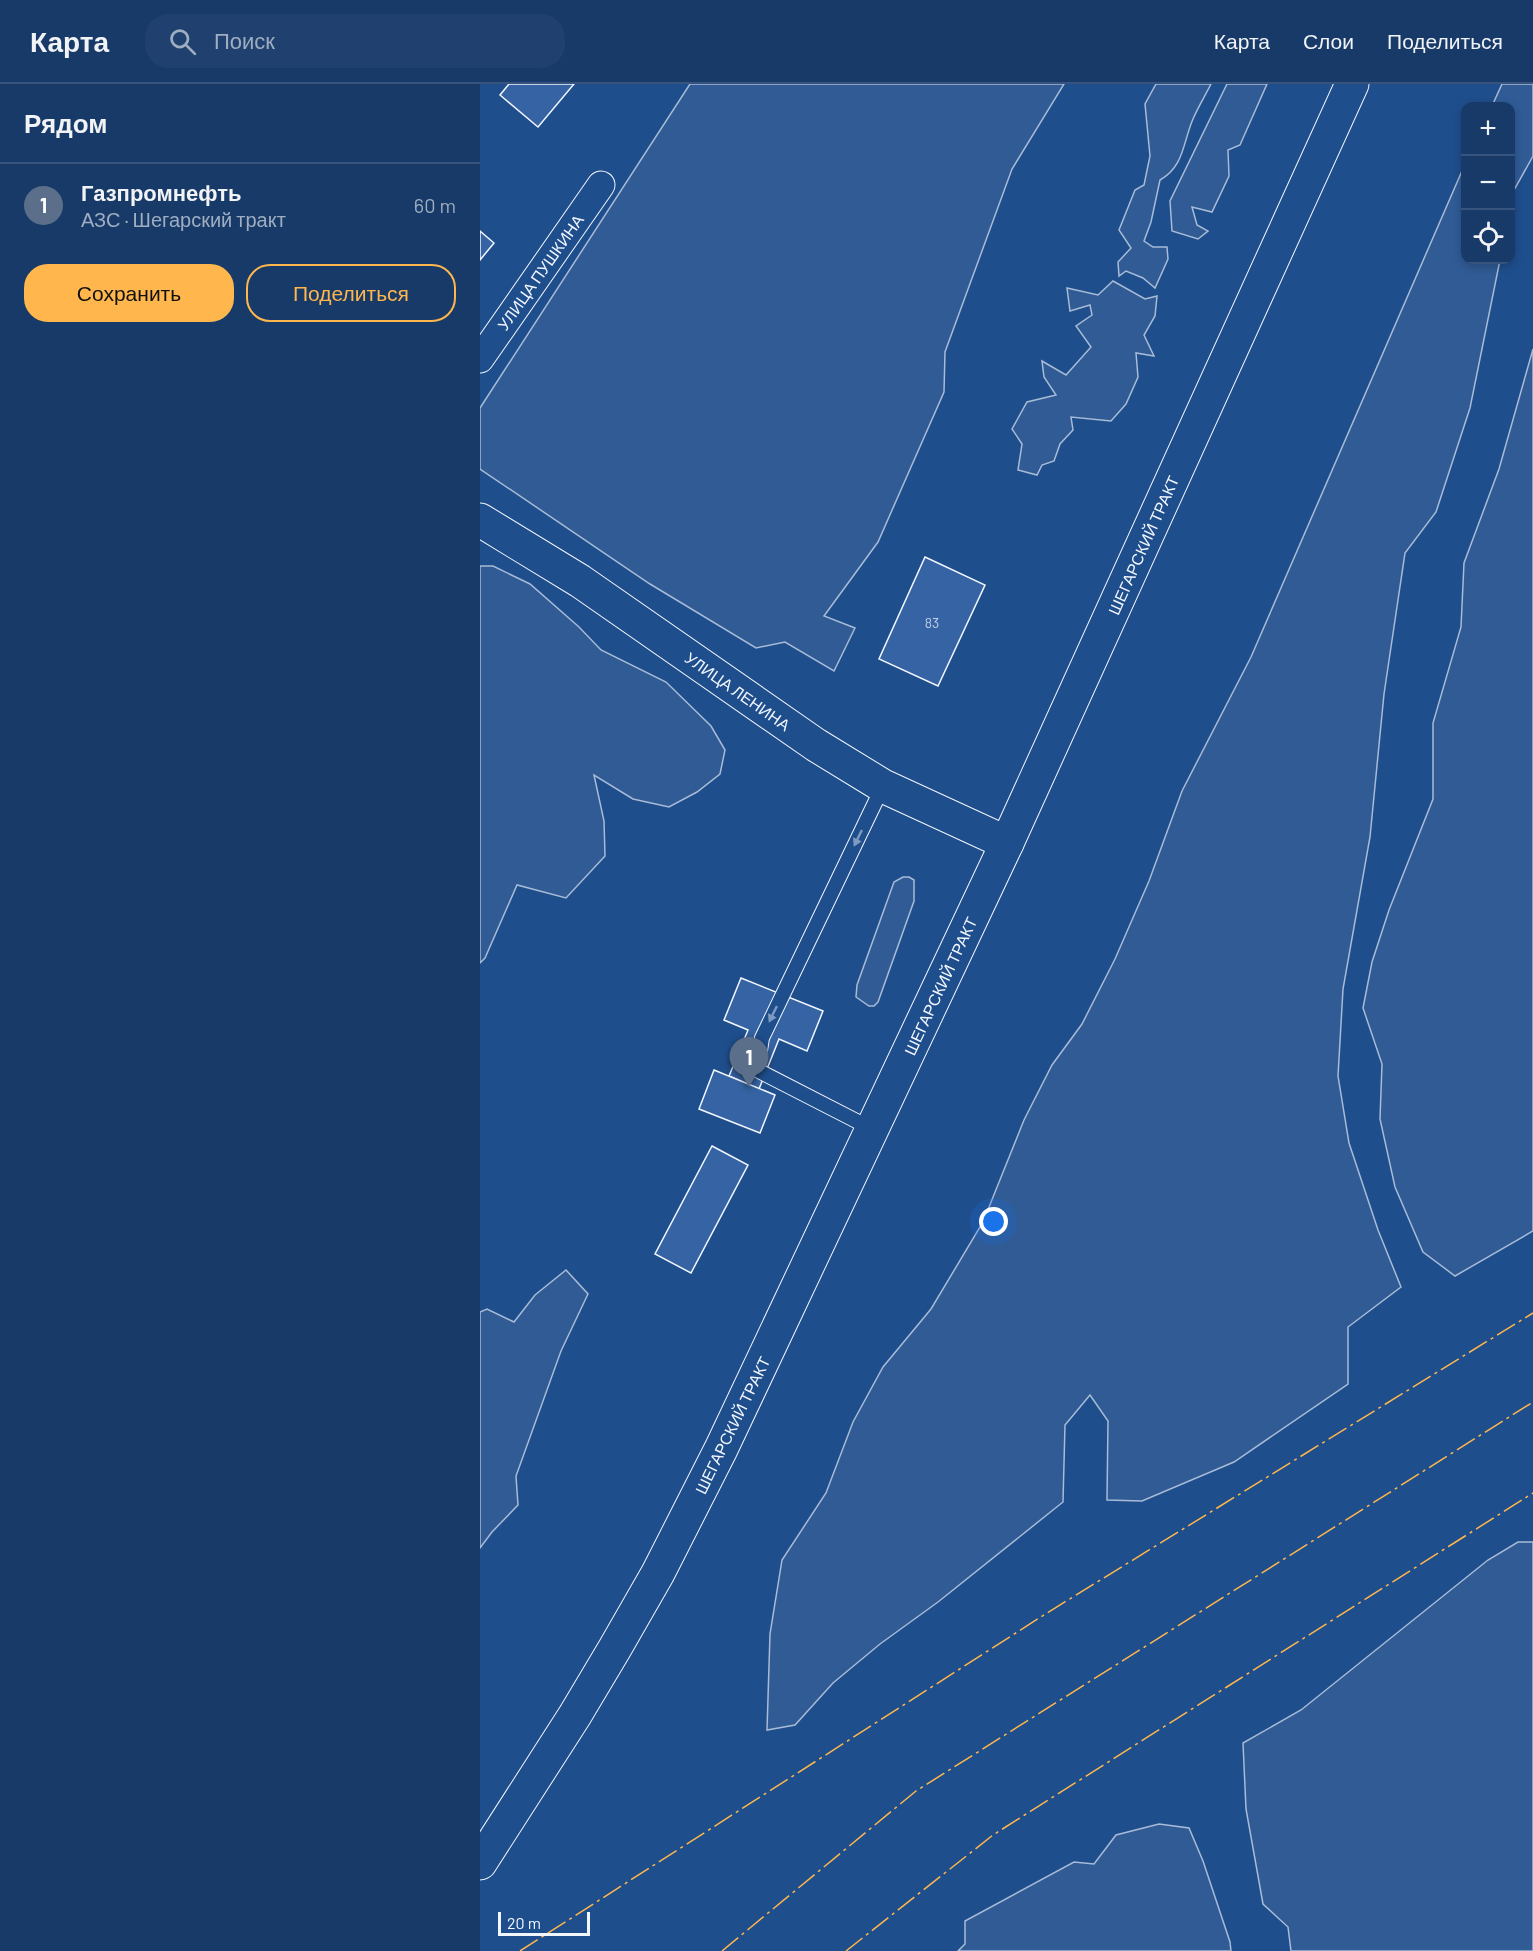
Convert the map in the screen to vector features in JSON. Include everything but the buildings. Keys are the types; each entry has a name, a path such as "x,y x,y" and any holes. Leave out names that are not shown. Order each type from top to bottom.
{"main road":[{"name":"ШЕГАРСКИЙ ТРАКТ","path":"480,1863 575,1715 658,1573 721,1449 1008,843 1352,84"},
{"name":"УЛИЦА ЛЕНИНА","path":"480,520 580,581 816,745 883,786 1008,843"}],"street":[{"name":"УЛИЦА ПУШКИНА","path":"480,359 601,185"}],"lane":[{"path":"872,1129 757,1070 762,1038 883,786"}],"shaded area":[{"path":"690,84 1064,84 1012,169 945,352 944,392 878,542 824,616 855,628 834,671 785,642 756,648 650,584 480,469 480,408"},
{"path":"1156,84 1211,84 1193,119 1178,161 1168,175 1160,180 1151,222 1144,241 1153,247 1167,247 1168,259 1155,288 1143,278 1126,271 1119,276 1118,262 1131,248 1119,230 1135,190 1144,185 1150,156 1145,104"},
{"path":"1227,84 1267,84 1240,145 1228,150 1229,176 1212,212 1192,207 1197,225 1208,231 1198,239 1172,231 1170,201"},
{"path":"1502,84 1533,84 1533,156 1515,188 1515,102 1494,102"},
{"path":"1461,173 1461,264 1499,264 1470,408 1436,512 1405,553 1384,694 1370,837 1343,989 1338,1076 1349,1143 1378,1230 1401,1287 1348,1327 1348,1384 1234,1462 1142,1501 1107,1500 1108,1421 1090,1395 1065,1425 1063,1502 833,1683 795,1725 767,1730 770,1634 782,1560 826,1493 853,1422 883,1367 931,1309 983,1222 1024,1120 1052,1065 1082,1024 1115,959 1149,881 1182,791 1251,657"},
{"path":"1113,281 1145,299 1157,296 1155,316 1144,335 1154,356 1136,353 1138,377 1126,404 1111,421 1071,417 1073,430 1060,444 1054,461 1042,465 1037,475 1018,470 1022,444 1012,429 1027,402 1056,395 1044,377 1042,361 1066,375 1091,347 1076,326 1092,315 1090,305 1070,311 1067,288 1098,295"},
{"path":"1533,349 1533,1231 1455,1276 1423,1252 1395,1187 1380,1119 1382,1064 1363,1008 1372,962 1389,910 1433,799 1433,723 1461,627 1464,563 1499,469"},
{"path":"480,566 493,566 530,584 579,627 601,650 666,682 711,726 725,750 720,774 697,792 669,807 633,799 594,775 604,821 605,856 566,898 517,885 485,958 480,963"},
{"path":"903,877 914,880 914,901 878,1002 874,1006 869,1006 856,997 857,985 894,882"},
{"path":"566,1270 588,1294 561,1351 516,1476 518,1505 480,1548 480,1312 487,1309 514,1322 535,1295"},
{"path":"1518,1542 1533,1542 1533,1951 1291,1951 1288,1927 1263,1904 1246,1809 1243,1743 1301,1710 1488,1560"},
{"path":"1159,1824 1189,1828 1203,1861 1231,1951 958,1951 965,1944 965,1921 1074,1862 1094,1864 1116,1835"}],"power":[{"path":"520,1951 1047,1613 1533,1313"},
{"path":"722,1951 916,1791 1533,1402"},
{"path":"846,1951 993,1835 1533,1493"}],"place":[{"name":"Газпромнефть","path":"749,1087"}]}
